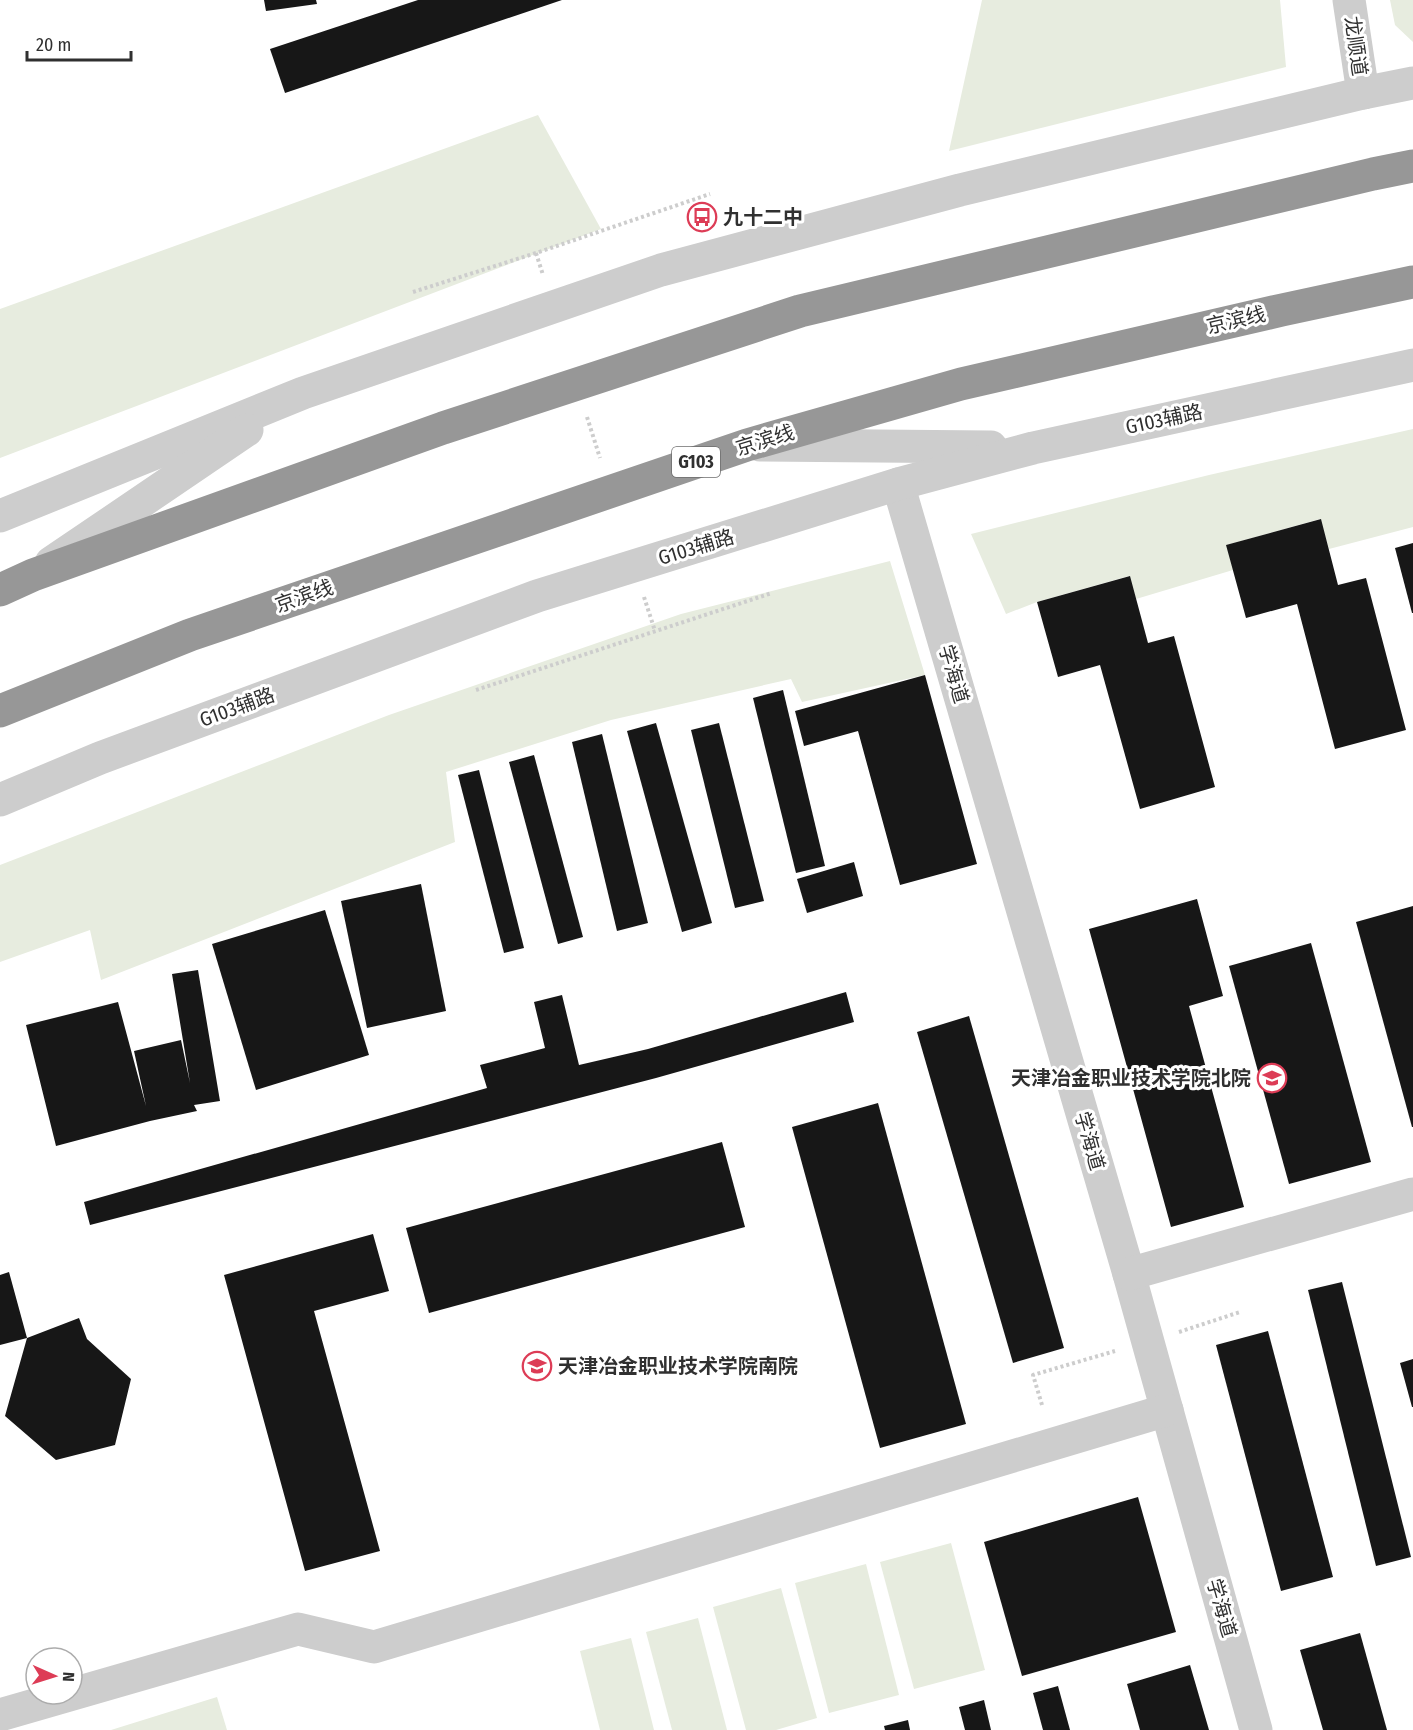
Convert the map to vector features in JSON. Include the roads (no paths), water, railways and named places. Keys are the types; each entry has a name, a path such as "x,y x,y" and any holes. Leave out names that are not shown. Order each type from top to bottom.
{"highway":[{"path":"0,590 33,575 443,428 800,311 1413,166"},
{"name":"京滨线","path":"0,711 190,635 747,445 962,384 1413,282"}],"street":[{"name":"龙顺道","path":"1349,0 1363,93"},
{"path":"0,516 303,393 661,270 960,190 1413,82"},
{"name":"G103辅路","path":"0,800 100,759 537,596 898,484 1034,448 1413,365"},
{"path":"33,575 303,393"},
{"path":"747,445 1034,448"},
{"name":"学海道","path":"898,484 1129,1274 1256,1730"},
{"path":"1129,1274 1413,1194"},
{"path":"0,1715 298,1629 374,1647 1167,1410"}],"place":[{"name":"九十二中","path":"702,217"},
{"name":"天津冶金职业技术学院北院","path":"1272,1078"},
{"name":"天津冶金职业技术学院南院","path":"537,1366"}]}
